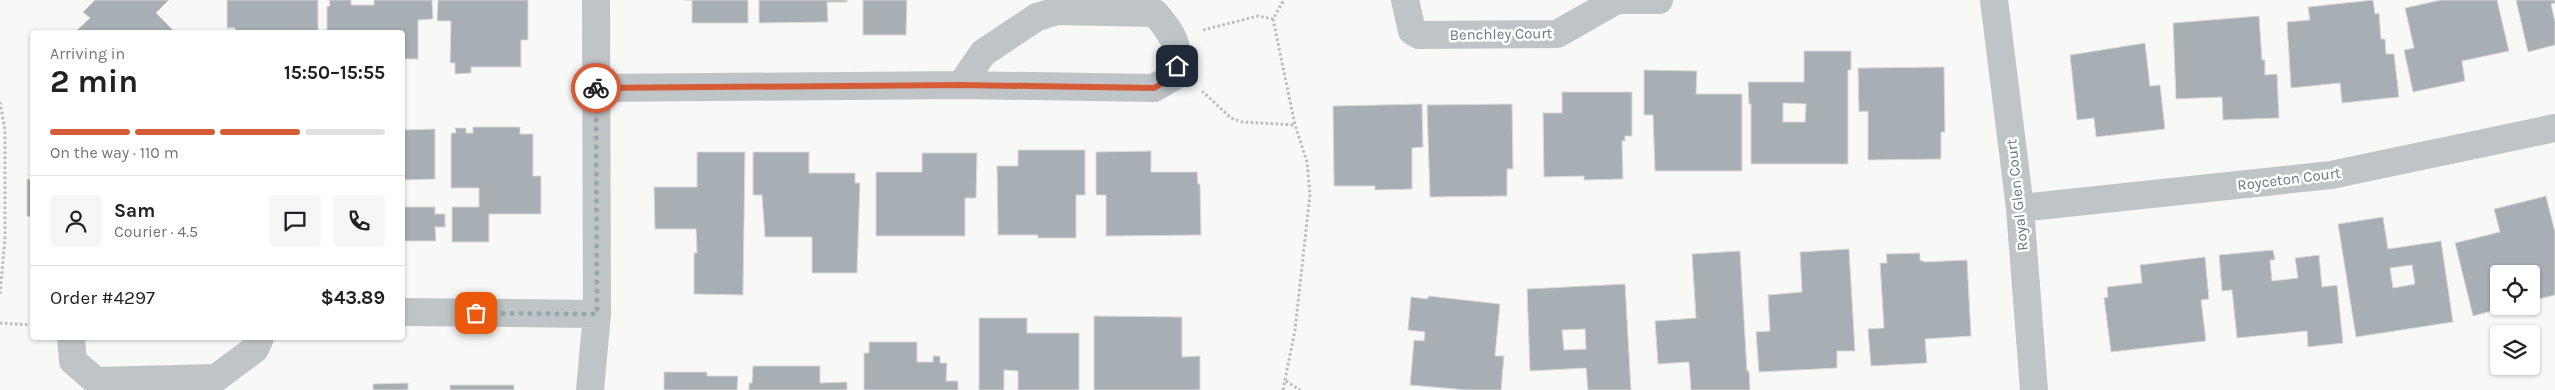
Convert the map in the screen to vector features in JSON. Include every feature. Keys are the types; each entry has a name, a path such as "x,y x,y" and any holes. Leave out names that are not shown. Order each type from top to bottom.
{"street":[{"path":"590,390 597,314 596,0"},
{"name":"Benchley Court","path":"1405,0 1412,31 1419,35 1557,34 1615,0 1659,0"},
{"name":"Royal Glen Court","path":"1994,0 2020,208 2034,390"},
{"path":"596,88 961,85 1154,88 1175,76 1178,55 1173,35 1155,14 1057,11 1037,17 984,54 961,85"},
{"name":"Royceton Court","path":"2020,208 2331,175 2555,128"},
{"path":"405,312 597,314"},
{"path":"71,340 73,361 96,381 216,378 254,349 259,340"}],"path":[{"path":"1283,390 1295,330 1310,194 1307,162 1296,125 1274,18 1284,0"},
{"path":"1173,35 1258,16 1274,18"},
{"path":"1175,76 1201,90 1230,118 1242,122 1296,125"},
{"path":"0,102 5,130 5,238 0,294"},
{"path":"0,323 30,325"},
{"path":"1286,381 1300,390"}],"building":[{"path":"95,0 169,0 156,13 173,30 77,30 90,18 83,12"},
{"path":"227,0 318,0 318,30 235,30 235,28 227,28"},
{"path":"329,0 351,0 351,5 374,5 374,0 432,0 433,19 418,20 418,59 405,59 405,30 327,30 327,6 330,6"},
{"path":"438,0 528,0 528,40 521,40 521,67 471,67 471,73 455,74 455,63 450,63 451,21 437,21"},
{"path":"692,0 748,0 748,23 692,23"},
{"path":"759,0 847,0 847,2 827,2 828,22 759,23"},
{"path":"863,0 907,0 906,35 863,35"},
{"path":"2373,0 2375,14 2379,13 2381,39 2385,39 2386,54 2394,54 2399,97 2342,103 2340,83 2291,88 2287,22 2310,20 2308,7"},
{"path":"2441,0 2497,0 2509,51 2462,61 2465,81 2413,92 2404,50 2414,48 2405,8"},
{"path":"2516,0 2555,0 2555,3 2551,4 2555,22 2555,45 2528,52"},
{"path":"2259,16 2262,60 2265,60 2265,75 2277,74 2279,118 2223,120 2222,97 2176,99 2173,23"},
{"path":"2145,43 2150,86 2160,85 2165,129 2096,137 2094,118 2077,120 2070,55"},
{"path":"1804,51 1851,51 1851,70 1848,70 1848,164 1751,164 1751,104 1749,104 1748,82 1804,82","holes":["1783,103 1806,104 1805,122 1783,122"]},
{"path":"1944,67 1945,132 1941,132 1941,159 1868,160 1868,111 1859,112 1858,68"},
{"path":"1644,70 1697,71 1696,94 1742,94 1742,171 1655,171 1653,115 1644,115"},
{"path":"1562,92 1632,92 1632,136 1625,136 1625,141 1622,141 1623,179 1584,180 1584,176 1544,177 1543,113 1562,113"},
{"path":"1422,104 1423,147 1412,148 1412,189 1375,190 1375,186 1334,186 1333,106"},
{"path":"1512,104 1513,169 1507,169 1507,196 1430,197 1427,105"},
{"path":"473,127 520,127 520,134 533,134 533,176 541,176 541,214 489,214 489,242 452,242 452,207 479,207 479,188 451,188 451,133 456,133 455,128 466,128 466,133 473,133"},
{"path":"435,129 435,179 405,180 405,130"},
{"path":"1018,150 1085,150 1085,195 1076,195 1076,238 1038,238 1038,235 998,235 997,166 1018,166"},
{"path":"1151,151 1151,172 1197,172 1198,184 1200,184 1201,235 1106,236 1106,195 1096,195 1096,152"},
{"path":"697,152 745,152 743,295 694,294 694,253 697,253 696,229 655,229 654,187 697,187"},
{"path":"753,152 809,152 809,173 855,173 855,183 860,183 857,273 812,273 812,237 765,237 762,195 753,195"},
{"path":"922,153 977,153 976,198 965,198 965,236 876,236 876,172 922,172"},
{"path":"27,179 30,180 30,217 27,216"},
{"path":"2546,196 2555,232 2555,295 2540,299 2540,265 2490,265 2490,312 2473,316 2455,243 2500,232 2494,209"},
{"path":"405,207 435,207 435,214 445,214 445,227 435,227 436,241 405,241"},
{"path":"2383,217 2388,249 2441,241 2453,322 2356,337 2338,224","holes":["2412,265 2415,284 2393,288 2390,268"]},
{"path":"1849,249 1855,351 1837,351 1837,368 1759,372 1756,332 1770,331 1768,295 1802,292 1800,252"},
{"path":"2273,250 2275,260 2270,260 2272,281 2298,278 2295,258 2319,255 2322,287 2337,285 2343,343 2308,347 2307,331 2237,338 2232,290 2222,291 2219,255"},
{"path":"1740,251 1747,371 1749,371 1750,390 1691,390 1689,362 1658,364 1655,321 1696,318 1692,254"},
{"path":"1920,253 1920,260 1925,262 1967,260 1971,336 1925,339 1927,363 1871,366 1868,329 1884,328 1880,263 1887,263 1886,254"},
{"path":"2205,257 2209,299 2201,300 2206,341 2111,352 2104,298 2108,297 2107,287 2142,283 2140,265"},
{"path":"1625,284 1631,390 1588,390 1586,368 1530,371 1527,289","holes":["1585,329 1586,349 1564,350 1562,330"]},
{"path":"1428,296 1500,304 1495,356 1504,356 1501,390 1466,390 1410,385 1414,340 1424,341 1425,332 1408,330 1411,297 1428,299"},
{"path":"1094,316 1182,317 1182,357 1200,356 1200,390 1094,390"},
{"path":"979,318 1027,318 1027,333 1079,333 1079,390 1018,390 1018,371 1004,370 1004,390 979,390"},
{"path":"869,342 917,342 917,362 933,362 933,356 940,356 940,363 947,363 946,381 958,381 958,390 864,390 864,353 869,353"},
{"path":"753,366 820,366 820,383 847,382 847,390 749,390 749,383 752,383"},
{"path":"664,372 707,372 707,376 738,376 737,390 664,390"},
{"path":"408,383 408,390 373,390 373,384"},
{"path":"450,385 514,385 514,390 450,390"}],"way so far":[{"path":"476,313 597,314 596,88"}],"route":[{"path":"596,88 961,85 1154,88 1175,76 1177,66"}]}
